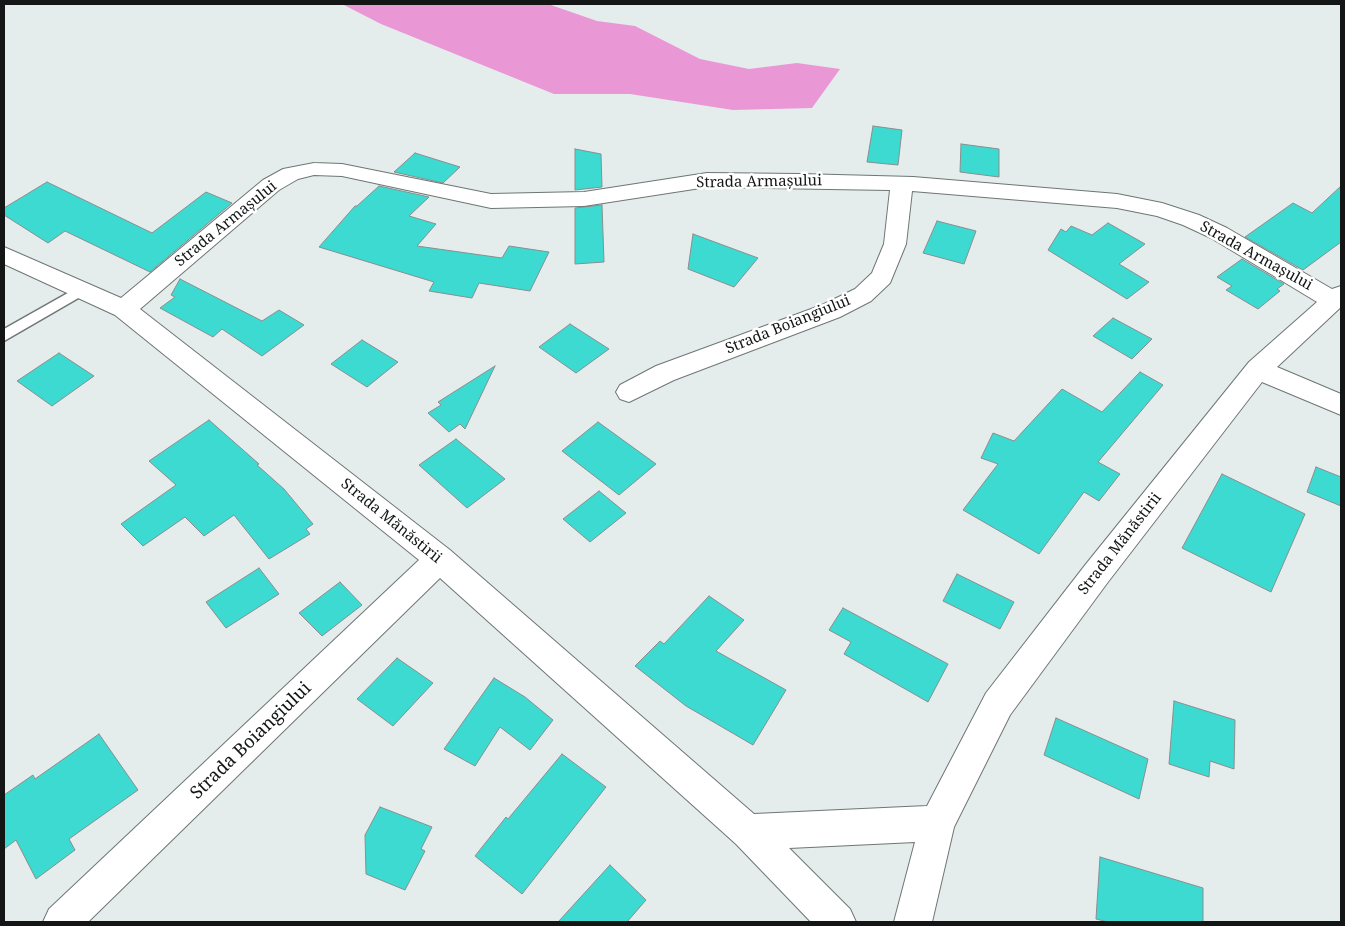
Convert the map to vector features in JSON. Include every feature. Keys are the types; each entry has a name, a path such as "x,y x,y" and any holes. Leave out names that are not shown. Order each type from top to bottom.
{"street":[{"name":"Strada Armașului","path":"124,309 271,185 291,174 314,169 342,170 373,178 491,201 584,199 707,180 902,184 1117,201 1162,210 1191,220 1337,297"},
{"name":"Strada Boiangiului","path":"629,392 666,373 831,311 863,295 882,277 895,244 902,184"},
{"name":"Strada Mănăstirii","path":"4,255 124,309 440,559 748,832 837,922"},
{"name":"Strada Mănăstirii","path":"913,922 937,823 998,704 1103,566 1258,369 1337,297"},
{"path":"1258,369 1341,405"},
{"name":"Strada Boiangiului","path":"62,922 440,559"},
{"path":"748,832 937,823"}],"lane":[{"path":"4,336 82,290"}],"shaded area":[{"path":"342,4 548,4 597,21 635,26 700,59 749,69 797,63 840,69 812,108 733,110 630,94 554,94 381,24"}],"building":[{"path":"873,126 902,130 898,165 867,162"},
{"path":"961,144 999,149 999,177 960,172"},
{"path":"575,149 601,154 602,187 575,190"},
{"path":"415,153 460,167 443,183 394,172"},
{"path":"47,182 152,233 206,192 232,203 150,272 65,231 48,243 4,215 4,208"},
{"path":"379,186 429,197 409,216 436,224 417,246 502,258 509,246 549,252 530,291 479,283 472,298 429,291 434,282 319,247 355,206"},
{"path":"1341,186 1341,242 1303,270 1245,237 1293,203 1312,213"},
{"path":"602,205 604,262 575,264 575,208"},
{"path":"937,221 976,231 964,264 923,253"},
{"path":"1108,223 1145,244 1119,264 1149,282 1127,299 1048,250 1061,229 1066,232 1071,226 1092,235"},
{"path":"693,234 758,258 734,287 688,269"},
{"path":"1242,259 1284,284 1277,289 1280,291 1258,309 1226,290 1232,286 1217,277"},
{"path":"180,279 262,321 279,310 304,325 262,356 222,329 213,337 160,308 175,297 171,295"},
{"path":"1113,318 1152,339 1132,359 1093,336"},
{"path":"570,324 609,349 576,373 539,347"},
{"path":"362,340 398,362 367,387 331,364"},
{"path":"59,353 94,376 52,406 17,381"},
{"path":"495,366 465,429 460,424 449,432 428,413 441,405 438,402"},
{"path":"1140,372 1163,385 1098,462 1120,474 1099,501 1084,492 1039,554 963,510 998,464 981,458 993,433 1014,441 1062,389 1102,412"},
{"path":"209,420 284,489 313,524 306,529 310,534 269,559 234,515 204,536 185,517 143,546 121,524 176,485 149,461"},
{"path":"598,422 656,464 619,495 562,451"},
{"path":"456,439 505,479 467,508 419,465"},
{"path":"1316,467 1341,477 1341,506 1307,492"},
{"path":"1222,474 1305,514 1271,592 1182,548"},
{"path":"599,491 626,513 590,542 563,519"},
{"path":"259,568 279,594 226,628 206,602"},
{"path":"957,574 1014,602 1000,629 943,601"},
{"path":"340,582 362,605 322,636 299,613"},
{"path":"709,596 744,620 716,651 786,690 753,745 686,706 635,666 660,641 664,644"},
{"path":"843,608 948,664 928,702 844,654 851,642 829,630"},
{"path":"397,658 433,683 393,726 357,699"},
{"path":"494,678 525,697 553,720 530,750 500,727 475,766 444,749"},
{"path":"1174,701 1235,720 1234,769 1210,761 1209,777 1169,764"},
{"path":"1056,718 1148,759 1139,799 1044,755"},
{"path":"99,734 138,790 69,839 75,850 36,879 16,840 4,849 4,795 33,775 35,779"},
{"path":"562,754 606,787 522,894 475,856 506,817 508,819"},
{"path":"380,807 432,827 421,849 425,851 405,890 366,874 365,835"},
{"path":"1100,857 1203,888 1203,922 1108,922 1096,919"},
{"path":"610,865 646,900 627,922 558,922"}]}
